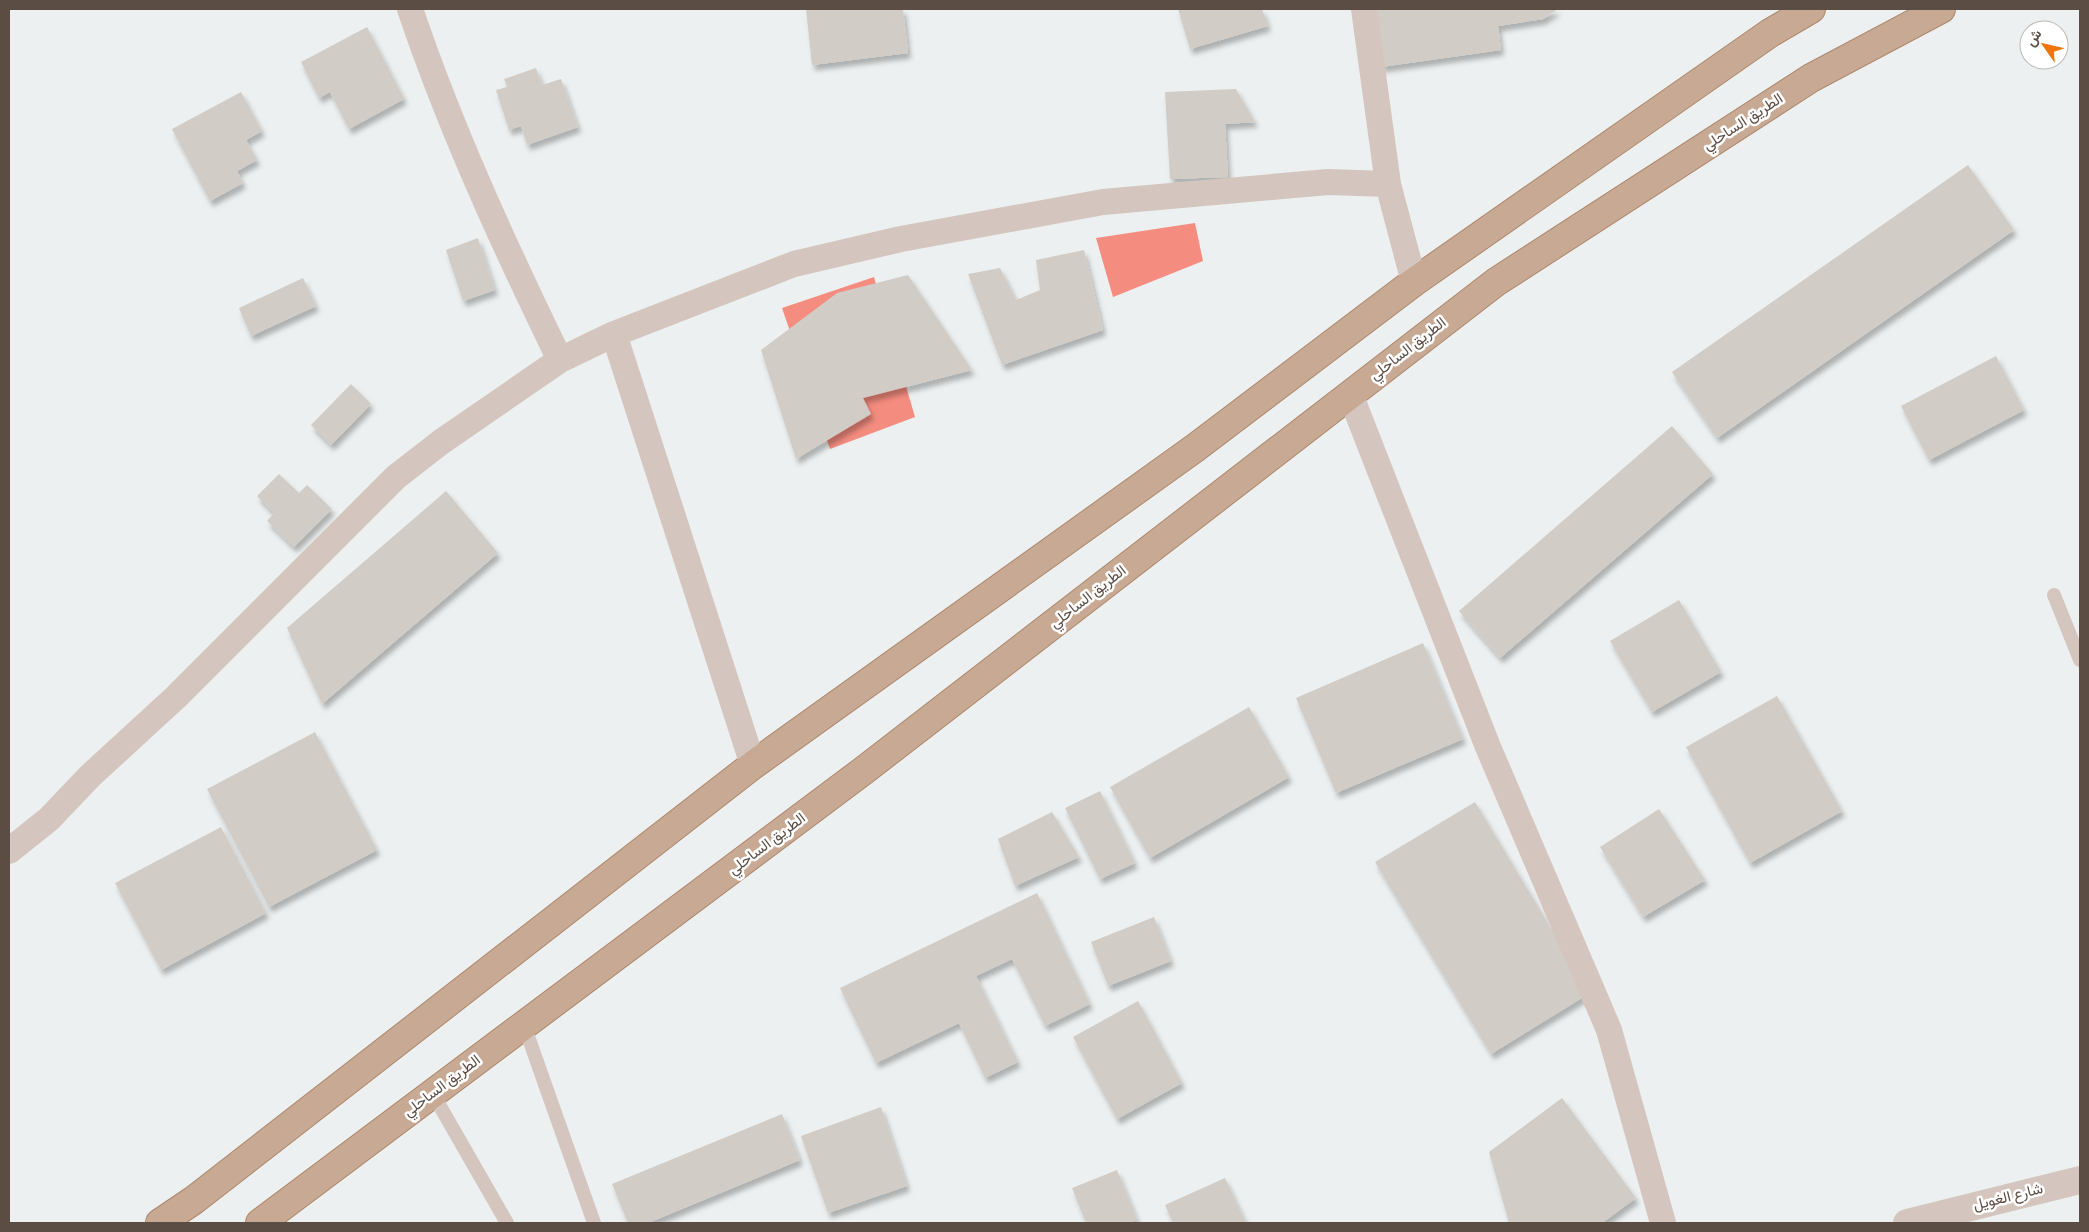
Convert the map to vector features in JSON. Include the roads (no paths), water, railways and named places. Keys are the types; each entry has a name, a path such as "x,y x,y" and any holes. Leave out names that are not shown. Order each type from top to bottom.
{"highway":[{"path":"160,1223 194,1200 753,765 1194,448 1414,282 1770,33 1811,9"},
{"name":"الطريق الساحلي","path":"260,1223 863,772 1496,282 1811,78 1941,9"}],"street":[{"path":"410,9 451,120 482,195 560,360"},
{"path":"1364,9 1388,184 1414,282"},
{"path":"9,851 50,819 90,776 176,697 396,477 441,442 560,360 614,334 794,264 910,238 1103,202 1328,182 1388,184"},
{"path":"614,334 753,765"},
{"path":"1350,394 1488,746 1610,1030 1663,1223"},
{"name":"شارع الغويل","path":"1906,1223 2080,1180"}],"lane":[{"path":"2054,595 2080,660"},
{"path":"524,1025 594,1223"},
{"path":"433,1094 507,1223"}]}
